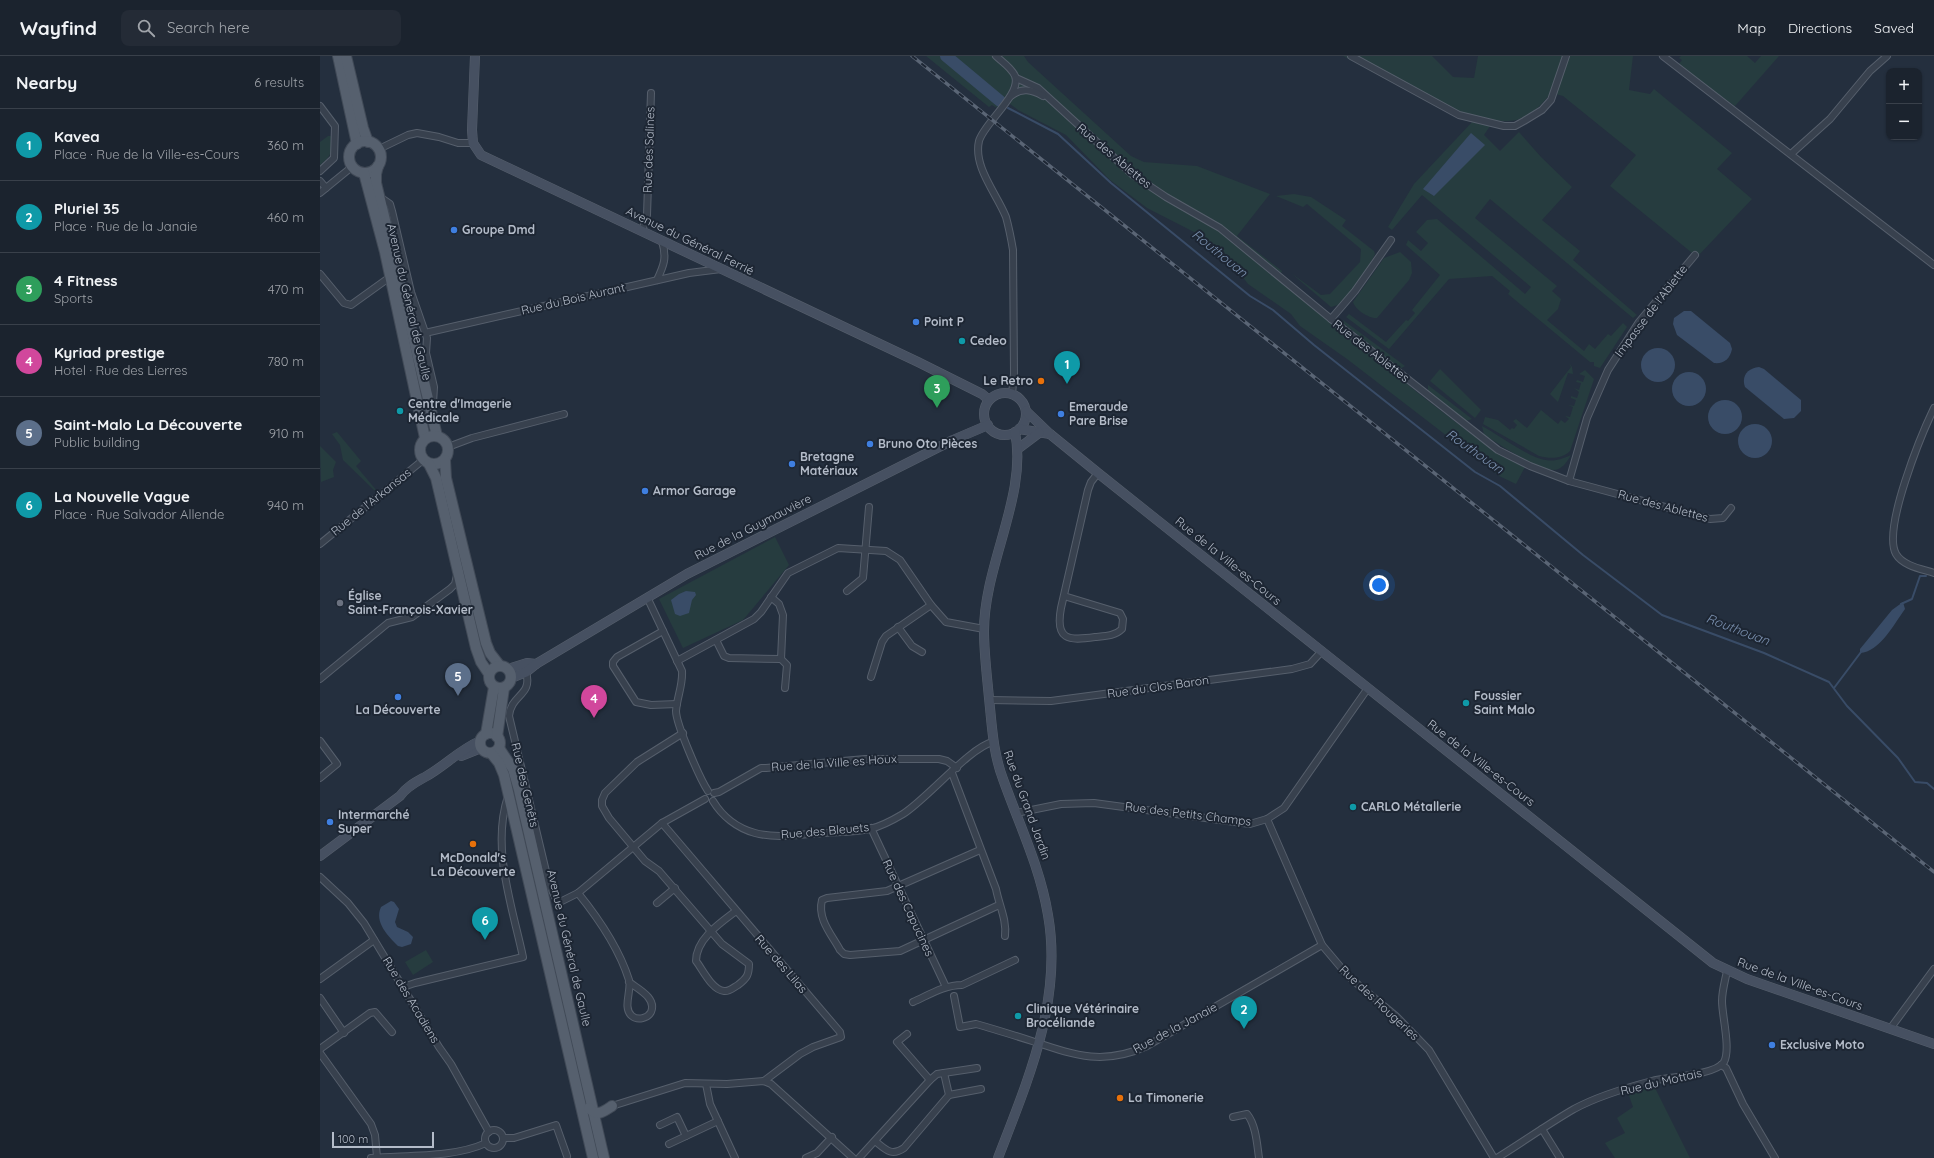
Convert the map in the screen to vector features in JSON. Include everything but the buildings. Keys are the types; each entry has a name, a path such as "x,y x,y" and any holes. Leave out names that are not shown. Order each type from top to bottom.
{"main road":[{"path":"337,56 357,144"},
{"path":"346,56 363,128 368,142 379,149 381,158 378,166 372,171 364,173 353,166 350,157 353,147 357,144 368,142"},
{"path":"350,56 351,75"},
{"name":"Avenue du Général de Gaulle","path":"378,166 376,174 380,197 437,436"},
{"name":"Avenue du Général de Gaulle","path":"364,173 390,277 426,438"},
{"path":"437,436 443,439 448,447 448,454 445,460 445,474 486,643 490,653 506,671 507,685 499,687 490,682 488,674 481,662 463,595 436,478 419,448 426,438 437,436"},
{"path":"426,462 438,464 445,460"},
{"path":"488,674 491,669 506,671"},
{"path":"499,687 497,737 499,740 495,751 485,752 482,741 499,687"},
{"path":"482,741 492,734 497,737"},
{"name":"Avenue du Général de Gaulle","path":"495,751 508,795 593,1158"},
{"name":"Avenue du Général de Gaulle","path":"495,751 513,770 519,790 604,1158"},
{"path":"580,1098 603,1112 612,1106"}],"street":[{"path":"379,149 408,135 417,133 434,135 458,143 473,143 472,130 475,56"},
{"path":"996,56 1011,70 1016,78 1014,89 1009,98 983,132 979,141 979,148 982,168 1000,203 1011,234 1013,250 1014,374 1012,394"},
{"path":"1351,56 1459,115 1504,126 1515,126 1542,110 1551,100 1566,56"},
{"path":"1664,56 1934,265"},
{"path":"1791,154 1830,119 1870,71 1887,56"},
{"name":"Rue des Ablettes","path":"1016,78 1038,88 1133,175 1166,197 1220,228 1331,319 1498,450 1530,466 1569,481 1710,519 1723,518 1731,508"},
{"name":"Rue des Ablettes","path":"1009,98 1016,92 1022,90 1034,92 1048,98"},
{"name":"Rue des Salines","path":"642,231 647,215 651,93"},
{"path":"320,106 333,122 335,132 334,158 320,171"},
{"name":"Avenue du Général Ferrié","path":"473,143 477,151 486,158 918,362 982,394 989,400"},
{"path":"320,193 353,166"},
{"path":"320,181 326,188"},
{"name":"Avenue du Général de Gaulle","path":"380,197 390,204 411,292 426,333"},
{"path":"1331,319 1355,291 1391,240"},
{"path":"657,280 664,264 662,241"},
{"name":"Impasse de l'Ablette","path":"1569,481 1587,418 1608,370 1639,322 1694,255"},
{"name":"Rue du Bois Aurant","path":"426,333 689,273 721,269"},
{"path":"320,274 344,303 351,305 390,277"},
{"path":"426,333 426,353 434,387 433,403 430,410"},
{"path":"1017,430 1025,421 1026,411 1021,400 1012,394 999,394 989,400 985,412 988,425 992,430 1003,434 1017,430 1050,434"},
{"path":"1934,408 1912,459 1897,514 1894,545 1897,555 1909,565 1934,573"},
{"name":"Rue de la Ville-es-Cours","path":"1026,411 1050,434 1098,473 1701,954 1727,971 1934,1044"},
{"path":"448,447 472,438 564,414"},
{"name":"Rue de la Guymauvière","path":"506,671 526,672 536,664 687,574 755,538 953,440 988,425"},
{"name":"Rue du Grand Jardin","path":"998,1158 1040,1044 1047,1012 1052,970 1048,916 1036,865 1003,779 993,742 984,629 986,600 993,566 1016,479 1019,448 1017,430"},
{"path":"1019,448 1039,433"},
{"name":"Rue de l'Arkansas","path":"320,544 426,462"},
{"path":"1064,596 1120,613 1123,619 1122,629 1110,635 1076,640 1066,636 1059,629 1058,622 1088,490 1091,482 1098,473"},
{"path":"847,591 859,583 863,578 864,549 869,507"},
{"path":"677,661 754,619 783,578 795,569 838,548 886,551 894,555 900,560 931,605 946,622 984,629"},
{"path":"320,679 388,623 412,617 452,587 458,572"},
{"path":"452,587 463,595"},
{"path":"629,982 644,992 651,1001 652,1007 650,1014 644,1018 632,1016 629,1012 629,982 613,944 578,893 632,846 662,823 705,799 712,801 715,798 677,718 677,704 682,678 677,661 648,597"},
{"path":"771,597 779,604 783,615 781,659"},
{"path":"872,677 882,642 886,636 931,605"},
{"path":"898,627 912,646 922,652"},
{"path":"663,631 617,657 613,662 613,666 636,702 651,705 677,704"},
{"path":"716,640 724,656 729,658 781,659 787,665 785,688"},
{"name":"Rue du Clos Baron","path":"989,700 1050,701 1292,669 1310,664 1322,652"},
{"path":"506,671 527,663 536,664"},
{"name":"Rue des Genêts","path":"526,672 529,681 527,689 512,704 509,716 548,884 558,903 578,893"},
{"name":"Rue des Petits Champs","path":"1016,813 1061,804 1094,802 1250,824 1267,819 1284,808 1368,688"},
{"path":"683,732 637,762 605,793 602,800 605,812 645,861 659,871 675,888 711,931 722,944 749,964 749,974 747,978 729,991 724,991 716,988 696,961 700,948 711,931 736,911"},
{"path":"320,741 338,764 320,778"},
{"path":"320,856 400,796 407,795 423,784 424,777 461,750 482,741"},
{"name":"Rue des Bleuets","path":"712,801 724,816 754,833 797,835 871,828 890,822 905,813 985,744 993,742"},
{"name":"Rue de la Ville es Houx","path":"711,792 719,792 754,771 766,768 880,759 939,759 948,761 954,771"},
{"path":"954,771 980,850 996,889 999,905 1007,925 1005,936"},
{"path":"705,799 705,793 711,792"},
{"path":"403,987 414,983 523,957 504,868 501,840 502,819 508,795"},
{"name":"Rue des Rougeries","path":"1267,819 1322,945 1349,977 1396,1016 1430,1050 1496,1158"},
{"name":"Rue des Lilas","path":"662,823 840,1032 841,1037 813,1047 800,1054 764,1081"},
{"name":"Rue des Capucines","path":"871,828 946,986"},
{"path":"980,850 887,891 827,898 822,900 821,906 824,922 844,954 900,951 999,905"},
{"name":"Rue des Acadiens","path":"320,877 356,912 451,1064 489,1132"},
{"path":"657,903 675,888"},
{"path":"320,979 374,940"},
{"name":"Rue de la Janaie","path":"954,996 960,1027 976,1024 1071,1054 1091,1057 1123,1054 1136,1051 1322,945"},
{"path":"913,1002 946,986 956,984 962,985 1015,960"},
{"path":"1890,1029 1934,969"},
{"path":"1727,971 1722,992 1726,1050 1725,1059 1721,1065 1726,1068 1743,1104 1775,1158"},
{"path":"320,998 344,1033"},
{"path":"320,1049 370,1013 375,1012 392,1032"},
{"path":"908,1034 897,1042 930,1080"},
{"path":"320,1053 371,1124 375,1135 374,1158 441,1155 471,1149 486,1143"},
{"name":"Rue du Mottais","path":"1496,1158 1574,1110 1606,1095 1652,1081 1711,1070 1721,1065"},
{"path":"859,1158 937,1074 977,1068"},
{"path":"944,1073 949,1095"},
{"path":"612,1106 684,1084 727,1084 764,1081 771,1084 832,1137 853,1158"},
{"path":"706,1084 710,1104 735,1158"},
{"path":"875,1141 890,1153 899,1152 949,1095 981,1089"},
{"path":"1233,1117 1247,1114 1250,1118 1257,1141 1259,1158"},
{"path":"660,1125 677,1117 686,1136"},
{"path":"669,1144 718,1121"},
{"path":"503,1138 514,1138 556,1125 567,1156"},
{"path":"1542,1129 1560,1158"},
{"path":"486,1143 486,1138 489,1132 498,1131 503,1138"},
{"path":"806,1158 817,1153 832,1137"},
{"path":"486,1143 490,1147 495,1148 500,1146 503,1138"}],"green space":[{"path":"926,56 1024,56 1028,62 1131,156 1144,162 1197,166 1270,194 1237,236 1282,271 1281,273 1236,237 1232,241 1423,397 1487,446 1525,467 1516,484 1499,476 1347,359 1300,326 1291,314 1248,284 1221,248 1194,232 1147,208 1110,180 1066,135 1018,110 1001,97 997,108 992,105 989,107"},
{"path":"1343,56 1432,56 1453,77 1474,78 1478,56 1633,56 1629,90 1650,94 1654,89 1732,153 1717,169 1752,199 1697,257 1610,186 1636,155 1563,96 1551,93 1533,112 1527,116 1512,121 1494,120 1484,135 1500,151 1519,132 1541,157 1572,187 1542,220 1580,251 1573,260 1637,315 1633,318 1490,199 1475,218 1557,286 1552,291 1561,299 1558,309 1547,320 1584,351 1589,344 1595,349 1608,334 1611,336 1623,323 1627,327 1600,368 1594,366 1594,362 1590,362 1508,294 1510,291 1492,276 1449,279 1389,349 1346,317 1349,314 1386,342 1406,320 1408,321 1415,313 1412,310 1440,275 1406,245 1408,240 1421,251 1428,243 1416,232 1427,220 1437,219 1525,294 1531,287 1422,195 1392,230 1388,227 1414,184 1472,122 1444,110"},
{"path":"1681,56 1747,56 1755,63 1761,56 1779,56 1735,106 1678,65 1682,60 1679,58"},
{"path":"328,136 332,136 332,146 329,156 320,165 320,142"},
{"path":"1294,194 1311,197 1346,220 1342,226 1374,251 1375,254 1367,271 1341,304 1331,307 1291,273 1321,295 1330,294 1360,262 1361,249 1307,204 1303,207 1276,196"},
{"path":"1400,252 1411,262 1412,273 1409,280 1377,318 1360,311 1353,302 1384,258"},
{"path":"1343,320 1405,366 1400,369 1344,324"},
{"path":"1569,363 1572,367 1573,374 1568,373 1558,402 1550,394 1571,367"},
{"path":"1440,369 1481,410 1475,418 1430,381"},
{"path":"1585,370 1594,379 1570,451 1567,454 1552,458 1539,456 1483,424 1485,417 1498,420 1510,430 1512,428 1514,429 1517,425 1513,421 1516,419 1527,428 1541,410 1558,424 1561,420 1565,423 1569,419 1565,416 1570,417 1573,407 1568,405 1574,406 1576,400 1571,398 1571,396 1577,398 1579,392 1574,388 1579,390 1581,383 1576,382 1577,380 1583,382 1585,376 1579,374"},
{"path":"1428,385 1472,419 1466,421 1428,391"},
{"path":"1482,426 1523,451 1539,458 1553,460 1571,455 1566,463 1559,469 1546,469 1518,456 1484,435"},
{"path":"337,432 361,461 356,466 377,491 374,490 343,460 340,445 332,434"},
{"path":"320,446 336,462 333,470 334,477 321,482"},
{"path":"775,537 789,565 743,620 683,648 659,599"},
{"path":"426,950 433,962 413,975 405,962"},
{"path":"1654,1086 1690,1158 1615,1158 1605,1143 1625,1133 1617,1118 1633,1107 1628,1093"}],"water":[{"path":"1471,133 1485,145 1434,196 1423,189"},
{"path":"1684,311 1691,311 1730,343 1732,349 1730,356 1724,362 1714,363 1677,335 1673,324 1674,318"},
{"path":"1658,348 1670,353 1675,365 1670,377 1658,382 1646,377 1641,365 1646,353"},
{"path":"1759,367 1764,369 1801,400 1801,411 1794,418 1784,419 1745,387 1744,379 1746,373"},
{"path":"1686,372 1692,372 1696,373 1703,379 1706,389 1705,396 1699,403 1692,406 1686,406 1682,405 1675,399 1672,392 1672,386 1673,382 1679,375"},
{"path":"1722,400 1728,400 1737,405 1741,411 1741,423 1737,429 1728,434 1722,434 1713,429 1708,420 1708,414 1713,405"},
{"path":"1752,424 1758,424 1762,425 1769,431 1772,441 1771,448 1765,455 1758,458 1752,458 1748,457 1741,451 1738,444 1738,438 1739,434 1745,427"},
{"path":"686,591 695,592 696,595 692,600 689,613 680,616 675,614 671,600"},
{"path":"1903,602 1905,609 1886,636 1874,648 1860,653 1860,649 1892,610"},
{"path":"391,901 394,902 399,909 395,922 397,927 408,932 413,937 411,944 402,947 398,946 383,928 379,918 379,913 381,907"}],"waterway":[{"name":"Routhouan","path":"946,56 1000,101"},
{"name":"Routhouan","path":"1008,108 1058,134 1111,183 1250,296 1273,310 1314,345 1475,472 1500,486 1583,555 1662,615 1764,653 1829,682 1847,706 1898,758 1915,782 1927,783 1934,789"},
{"path":"1901,604 1912,599 1920,576 1926,576"},
{"path":"1834,688 1861,652"}],"railway":[{"path":"912,56 1934,872"}],"place":[{"name":"Groupe Dmd","path":"454,230"},
{"name":"Point P","path":"916,322"},
{"name":"Cedeo","path":"962,341"},
{"name":"Le Retro","path":"1041,381"},
{"name":"Kavea","path":"1067,384"},
{"name":"4 Fitness","path":"937,408"},
{"name":"Centre d'Imagerie Médicale","path":"400,411"},
{"name":"Emeraude Pare Brise","path":"1061,414"},
{"name":"Bruno Oto Pièces","path":"870,444"},
{"name":"Bretagne Matériaux","path":"792,464"},
{"name":"Armor Garage","path":"645,491"},
{"name":"Église Saint-François-Xavier","path":"340,603"},
{"name":"Saint-Malo La Découverte","path":"458,696"},
{"name":"La Découverte","path":"398,697"},
{"name":"Foussier Saint Malo","path":"1466,703"},
{"name":"Kyriad prestige","path":"594,718"},
{"name":"CARLO Métallerie","path":"1353,807"},
{"name":"Intermarché Super","path":"330,822"},
{"name":"McDonald's La Découverte","path":"473,844"},
{"name":"La Nouvelle Vague","path":"485,940"},
{"name":"Clinique Vétérinaire Brocéliande","path":"1018,1016"},
{"name":"Pluriel 35","path":"1244,1029"},
{"name":"Exclusive Moto","path":"1772,1045"},
{"name":"La Timonerie","path":"1120,1098"}]}
